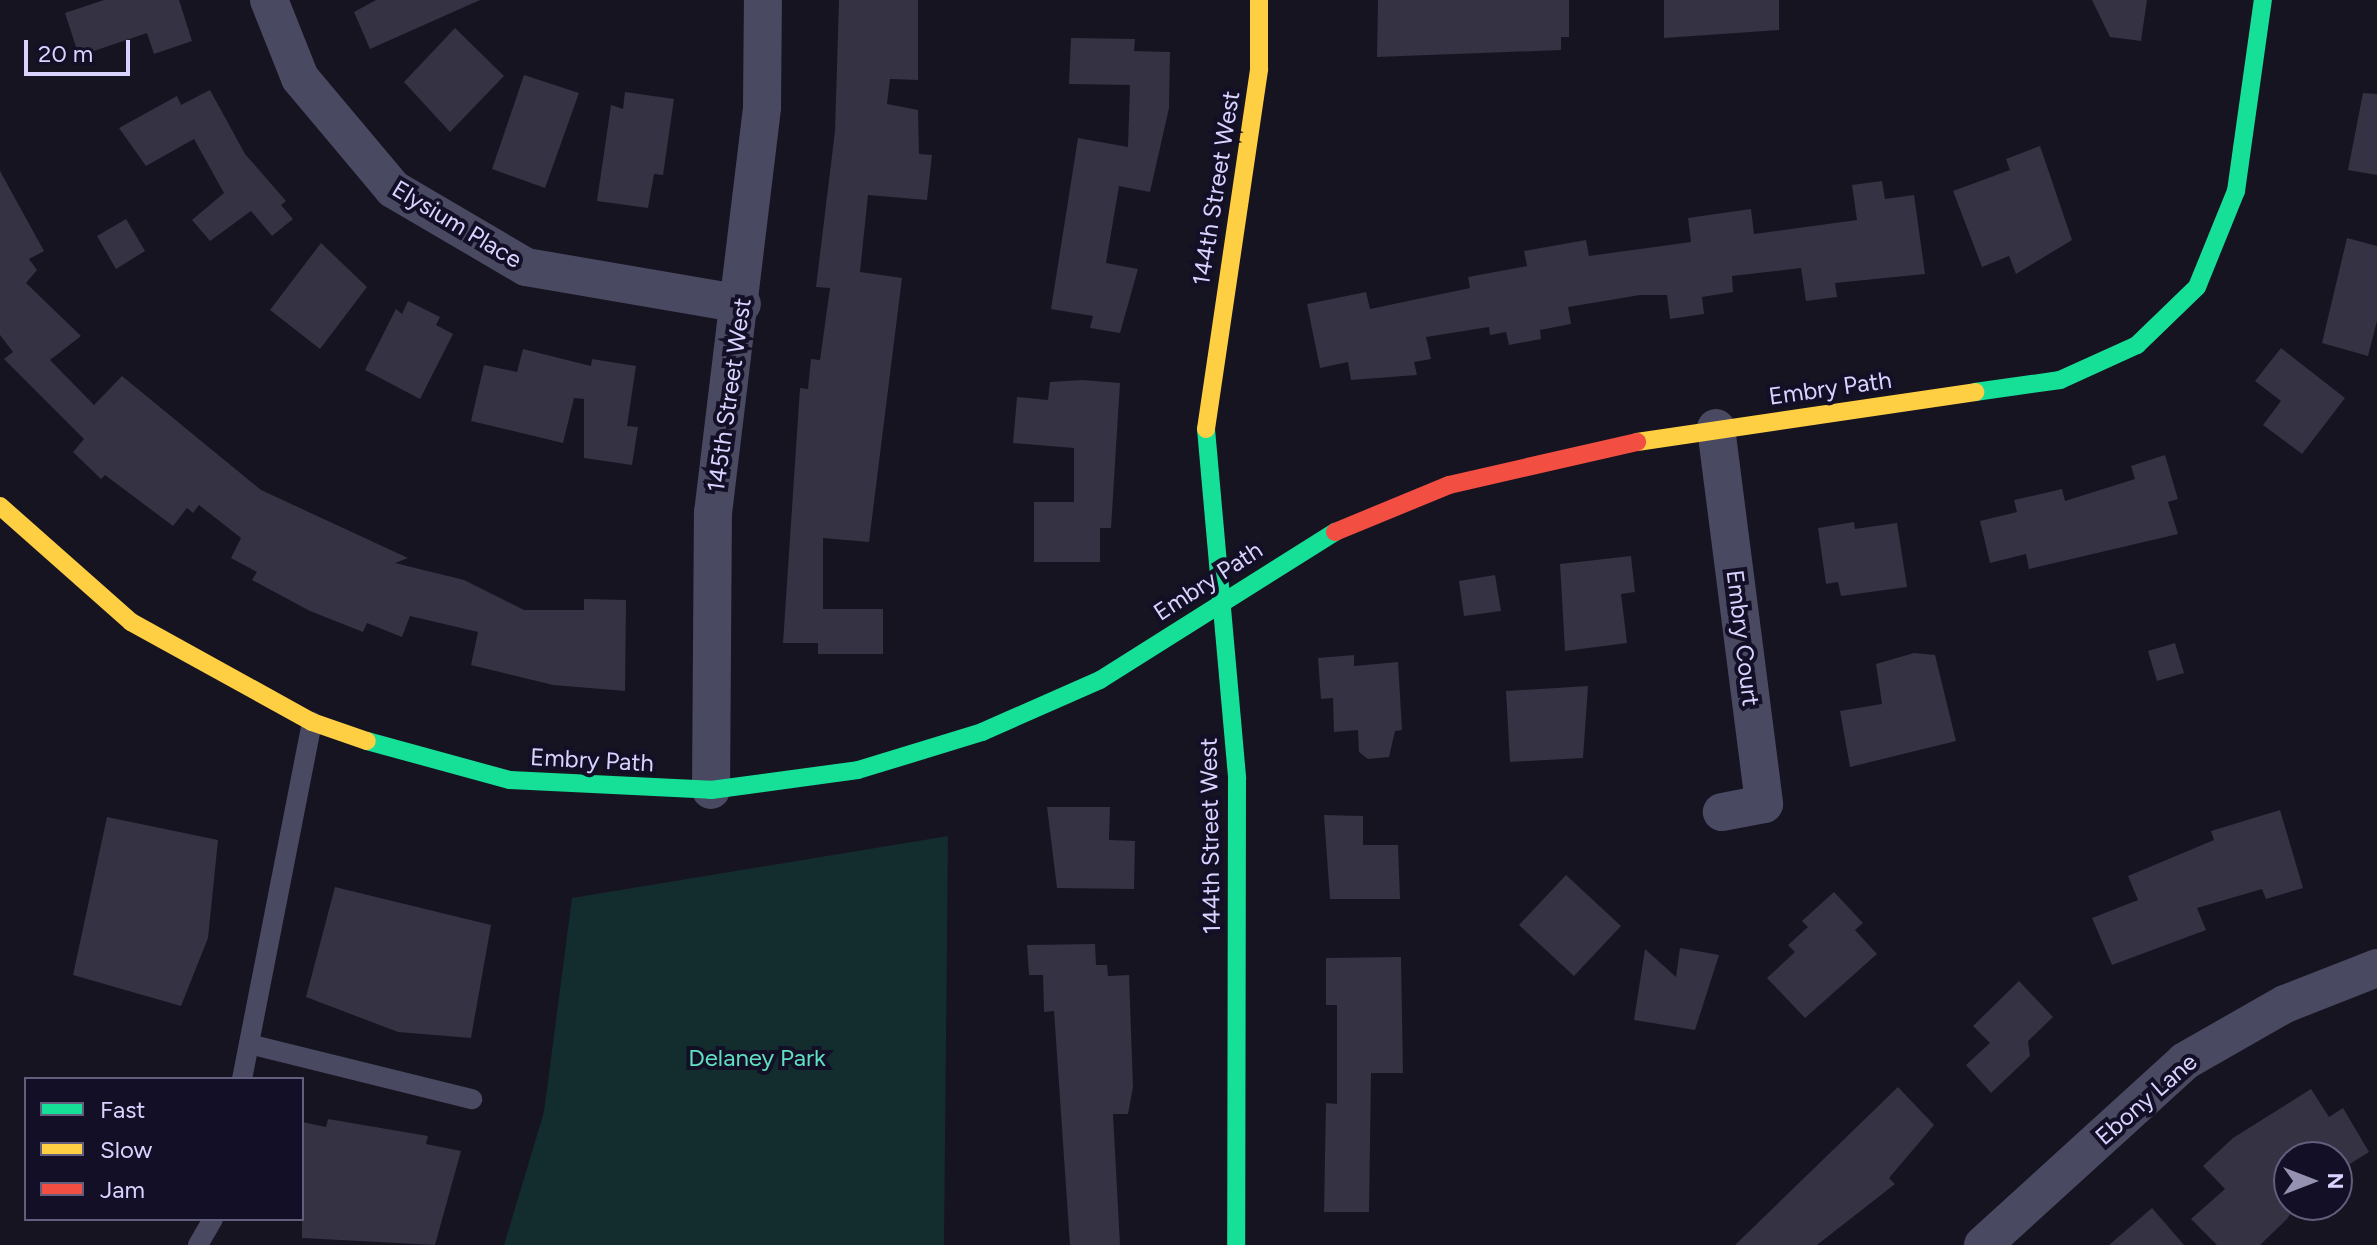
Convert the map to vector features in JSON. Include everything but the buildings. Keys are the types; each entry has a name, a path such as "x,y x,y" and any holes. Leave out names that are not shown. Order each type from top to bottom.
{"street":[{"name":"Elysium Place","path":"269,0 300,78 393,189 526,267 742,304"},
{"name":"145th Street West","path":"711,790 713,513 742,304 762,107 763,0"},
{"name":"144th Street West","path":"1236,1245 1237,779 1218,604 1204,412 1259,69 1259,0"},
{"name":"Embry Path","path":"0,506 131,622 312,722 510,780 711,790 858,770 982,732 1100,680 1315,540 1449,485 1583,450 1716,428 2060,380 2137,345 2197,287 2236,191 2263,0"},
{"name":"Embry Court","path":"1716,428 1764,804 1722,812"},
{"name":"Ebony Lane","path":"1983,1245 2185,1061 2285,1004 2377,968"}],"lane":[{"path":"242,1077 312,722"},
{"path":"249,1044 472,1099"},
{"path":"198,1245 212,1221"}],"green space":[{"name":"Delaney Park","path":"948,836 944,1245 504,1245 544,1112 572,898"}],"traffic: fast":[{"path":"1975,392 2060,380 2137,345 2197,287 2236,191 2263,0"},
{"path":"1206,429 1237,779 1236,1245"},
{"path":"367,741 510,780 711,790 858,770 982,732 1100,680 1335,532"}],"traffic: slow":[{"path":"1206,429 1259,69 1259,0"},
{"path":"1637,442 1975,392"},
{"path":"0,506 131,622 312,722 367,741"}],"traffic: jam":[{"path":"1335,532 1449,485 1637,442"}]}
